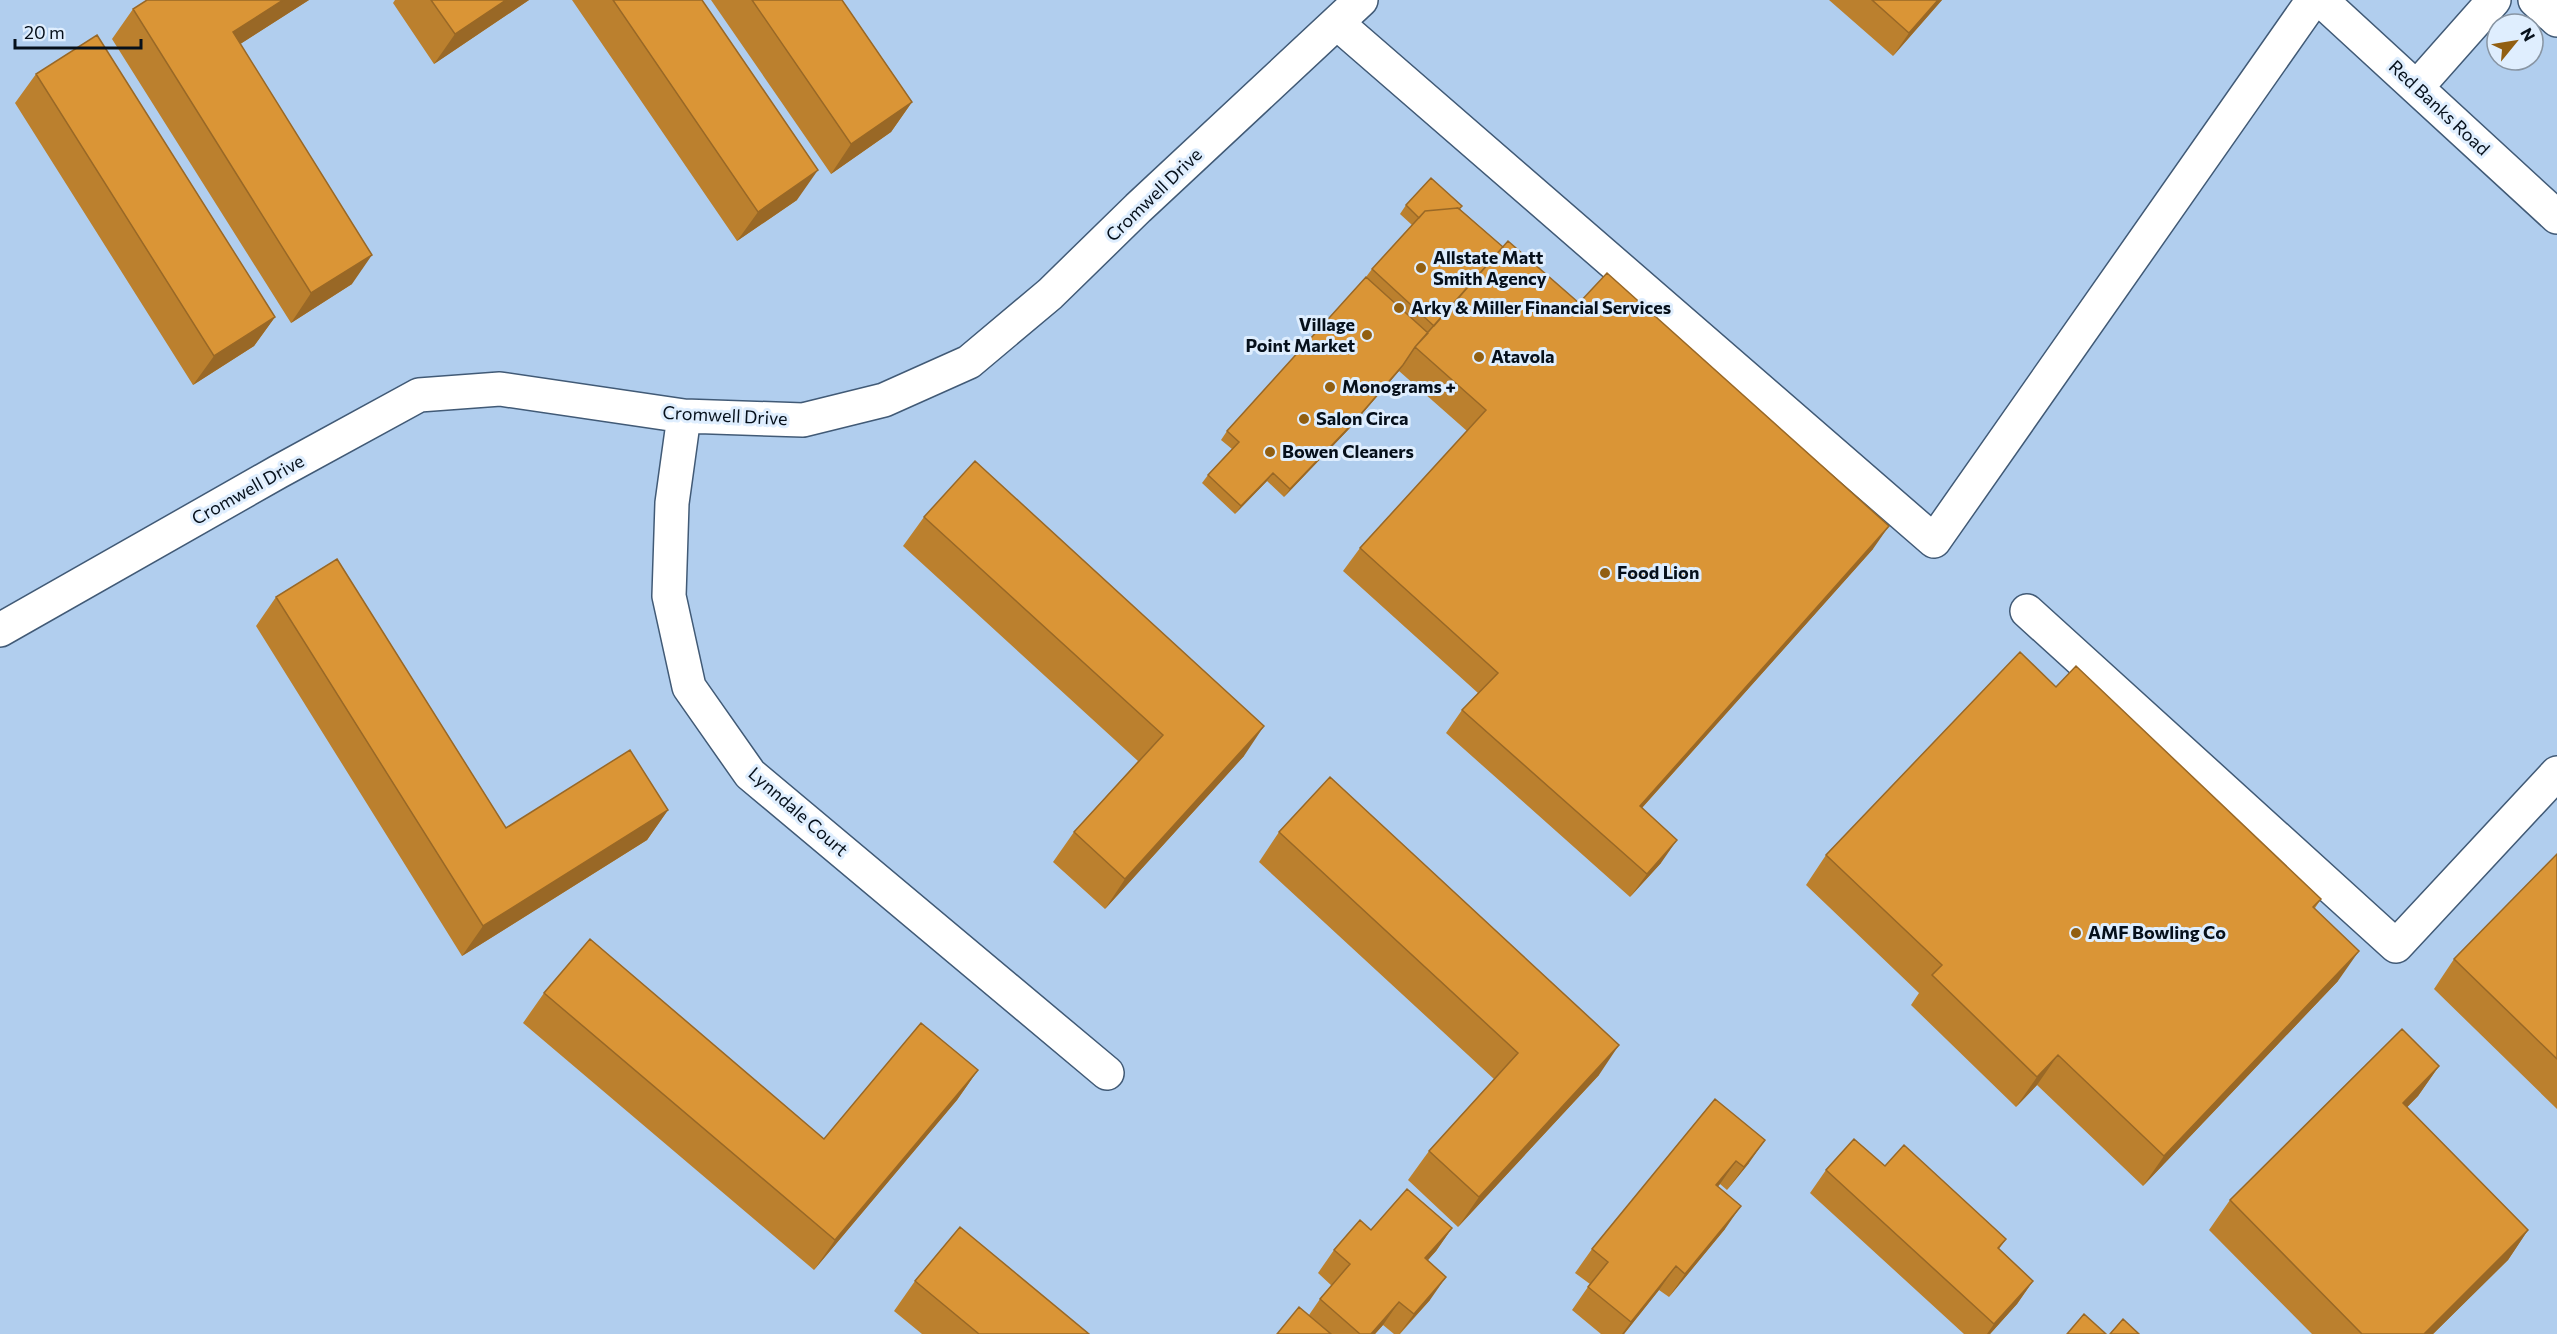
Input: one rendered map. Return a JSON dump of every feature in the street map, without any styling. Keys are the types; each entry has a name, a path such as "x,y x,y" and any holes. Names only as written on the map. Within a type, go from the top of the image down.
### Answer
{"street":[{"name":"Cromwell Drive","path":"0,630 419,395 500,389 684,417 803,420 884,400 969,362 1050,294 1138,208 1361,0"},
{"path":"1336,23 1934,541 2313,0"},
{"name":"Red Banks Road","path":"2321,0 2557,217"},
{"path":"2417,87 2494,0"},
{"path":"2535,0 2557,20"},
{"name":"Lynndale Court","path":"684,417 672,503 669,596 689,687 750,774 1107,1073"},
{"path":"2027,611 2396,946 2557,773"}],"building":[{"path":"147,0 283,0 233,32 372,255 311,293 133,9"},
{"path":"431,0 506,0 455,34"},
{"path":"613,0 702,0 818,170 758,212"},
{"path":"752,0 842,0 912,102 851,144"},
{"path":"1872,0 1938,0 1909,33"},
{"path":"97,35 275,317 214,356 36,74"},
{"path":"1431,178 1462,206 1459,209 1425,211 1419,218 1406,205"},
{"path":"1458,208 1503,247 1434,326 1372,269 1425,211"},
{"path":"1508,241 1579,303 1607,273 1889,526 1640,806 1677,840 1647,874 1462,710 1498,673 1360,548 1486,410 1415,347"},
{"path":"1366,277 1428,333 1354,422 1290,489 1273,473 1241,506 1208,475 1239,442 1227,431"},
{"path":"975,461 1264,726 1125,879 1074,832 1163,735 924,517"},
{"path":"337,559 506,828 630,750 668,810 483,926 276,597"},
{"name":"AMF Bowling Co","path":"2020,652 2056,687 2076,666 2321,899 2313,907 2359,951 2164,1156 2058,1055 2037,1077 1932,975 1942,965 1826,855"},
{"path":"1330,777 1619,1045 1479,1197 1429,1151 1518,1053 1279,832"},
{"path":"2557,854 2557,1059 2454,959"},
{"path":"590,939 824,1139 921,1023 978,1070 835,1240 544,993"},
{"path":"2402,1029 2439,1066 2403,1103 2528,1230 2424,1334 2362,1334 2230,1200"},
{"path":"1715,1099 1765,1140 1744,1167 1736,1161 1716,1185 1741,1206 1685,1274 1676,1266 1631,1322 1588,1287 1608,1262 1592,1249"},
{"path":"1854,1139 1885,1166 1904,1145 2006,1239 1998,1248 2033,1281 1994,1324 1826,1170"},
{"path":"1407,1189 1452,1228 1425,1258 1446,1277 1414,1314 1399,1302 1371,1334 1360,1334 1320,1299 1350,1264 1334,1250 1360,1220 1371,1230"},
{"path":"960,1227 1089,1334 979,1334 915,1281"},
{"path":"1299,1307 1331,1334 1277,1334"},
{"path":"2084,1314 2106,1334 2067,1334"},
{"path":"2123,1319 2139,1334 2110,1334"}],"place":[{"name":"Allstate Matt Smith Agency","path":"1421,268"},
{"name":"Arky & Miller Financial Services","path":"1399,308"},
{"name":"Village Point Market","path":"1367,335"},
{"name":"Atavola","path":"1479,357"},
{"name":"Monograms +","path":"1330,387"},
{"name":"Salon Circa","path":"1304,419"},
{"name":"Bowen Cleaners","path":"1270,452"},
{"name":"Food Lion","path":"1605,573"},
{"name":"AMF Bowling Co","path":"2076,933"}]}
